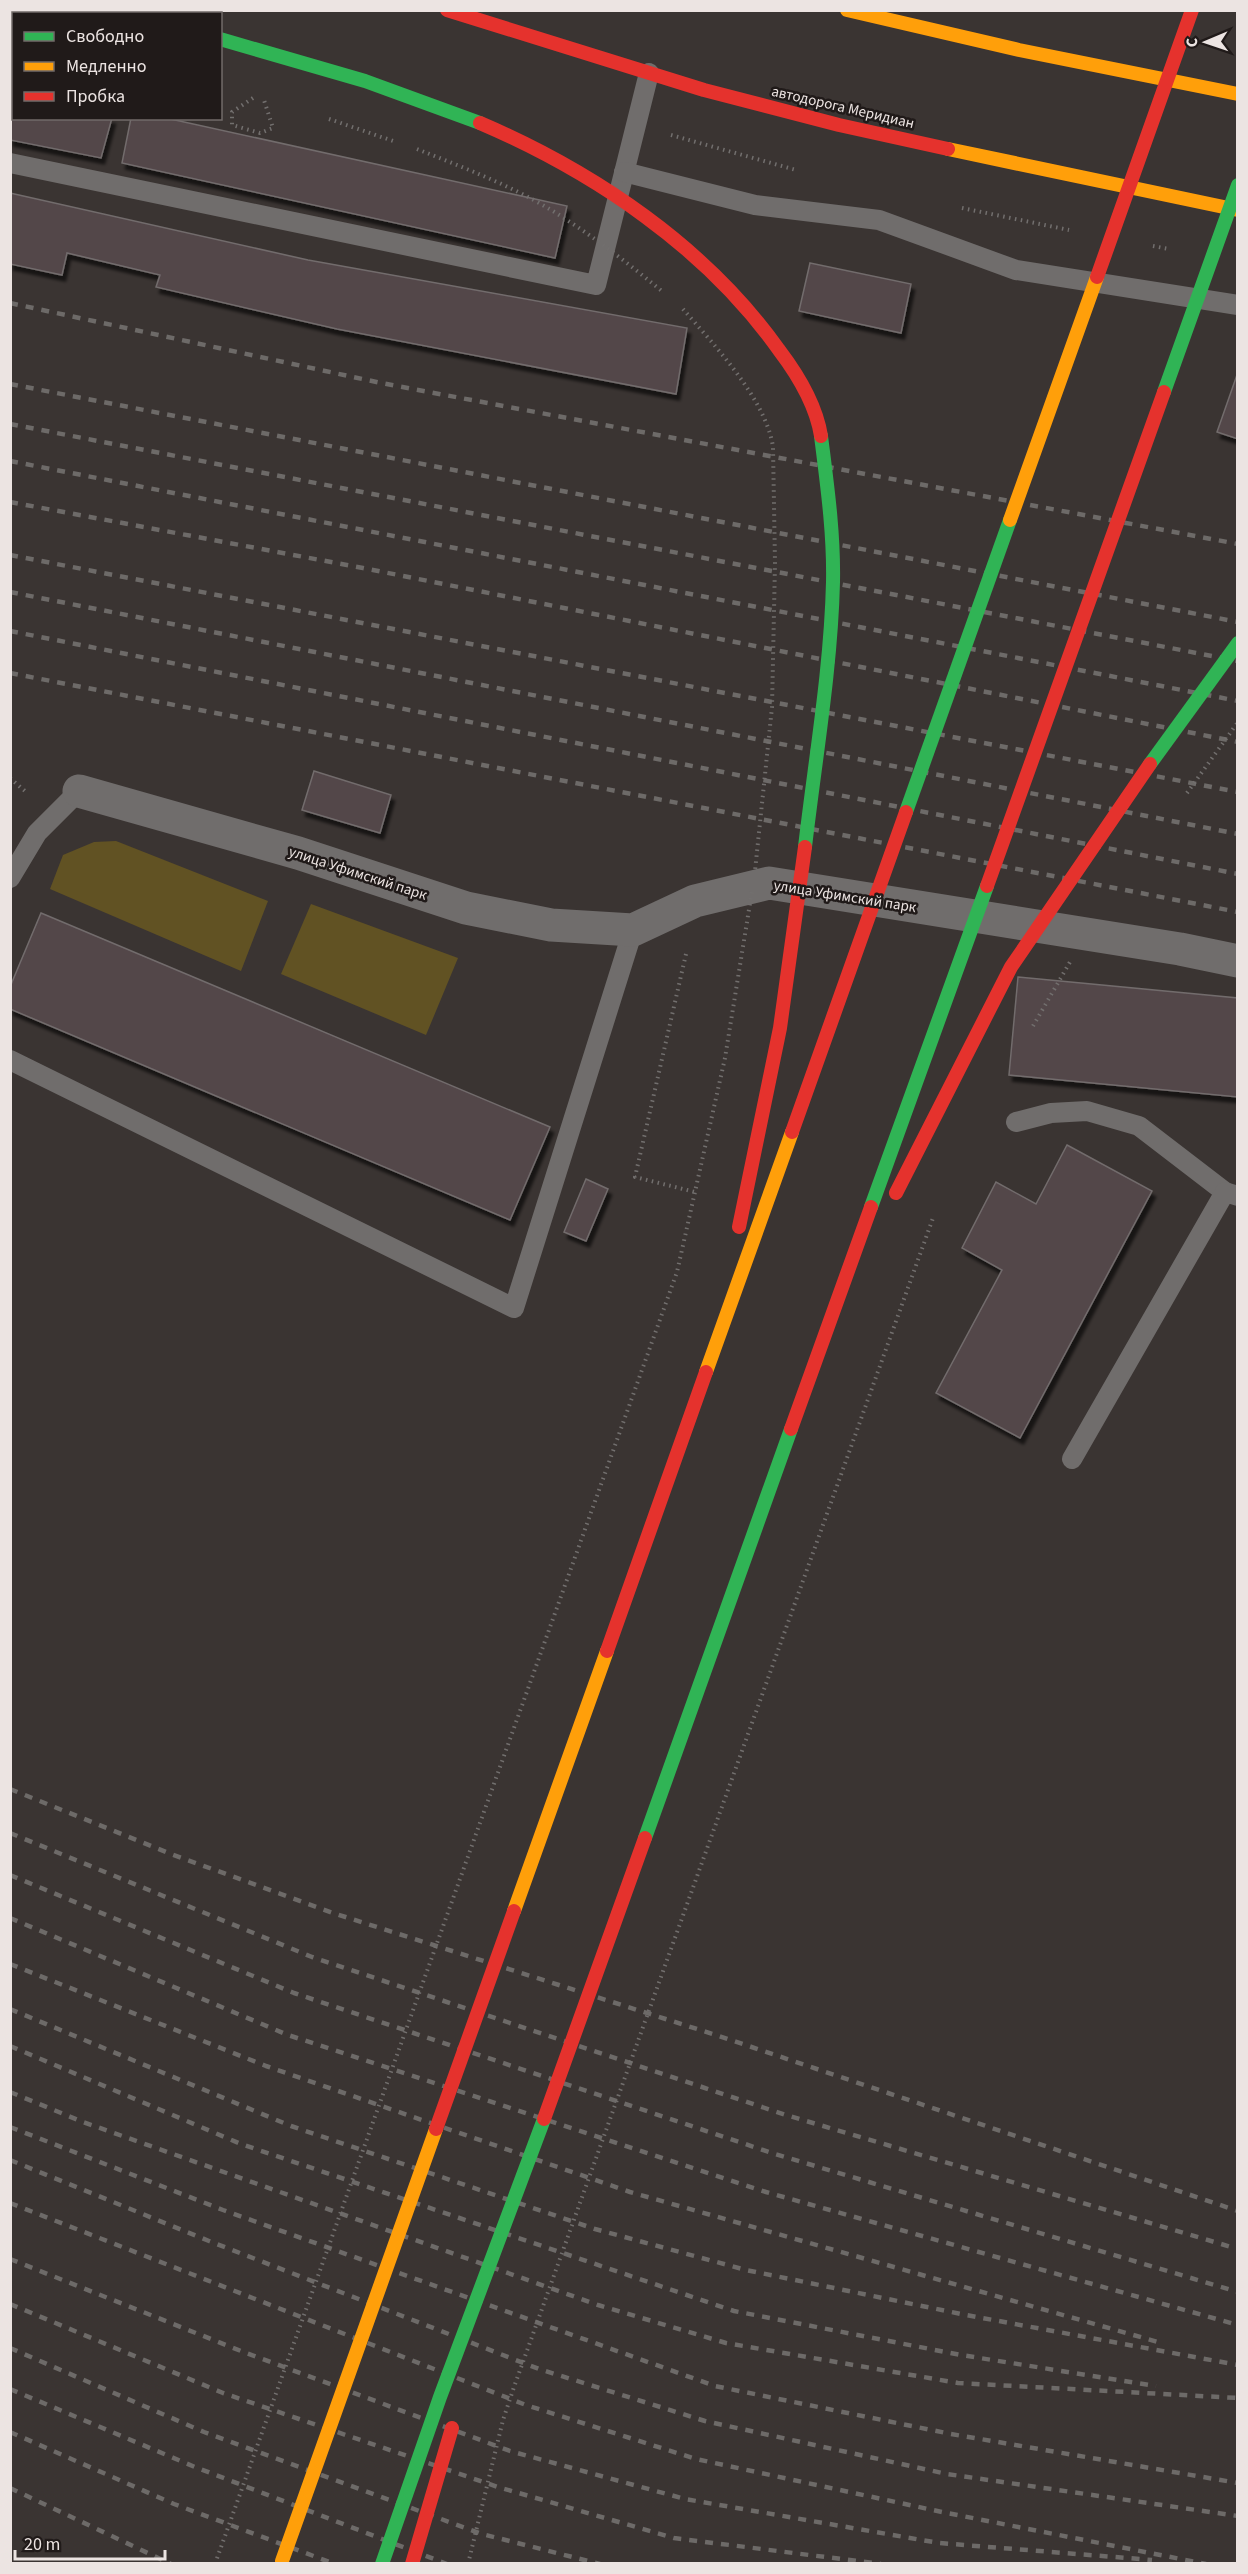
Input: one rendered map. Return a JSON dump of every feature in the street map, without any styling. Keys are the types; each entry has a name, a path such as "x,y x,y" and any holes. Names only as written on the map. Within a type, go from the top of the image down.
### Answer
{"main road":[{"name":"автодорога Меридиан","path":"447,10 704,90 850,127 1115,186 1238,210"},
{"path":"847,10 1018,51 1238,94"},
{"path":"281,2563 1192,10"},
{"path":"956,21 1018,51"},
{"path":"222,40 355,78 473,120 527,143 630,205 678,243 728,288 761,324 793,369 819,424 832,536 831,624 805,848 780,1028 715,1344"},
{"path":"382,2564 444,2386 525,2172 1238,185"},
{"path":"834,1312 1011,967 1174,730 1238,643"},
{"path":"479,2333 525,2172"},
{"path":"412,2564 456,2414"}],"street":[{"name":"улица Уфимский парк","path":"80,791 298,853 466,908 551,924 633,930 695,901 770,883 1238,961"}],"lane":[{"path":"10,163 596,285 649,74"},
{"path":"624,172 755,205 879,220 1016,270 1238,305"},
{"path":"10,878 38,833 80,791"},
{"path":"10,1059 514,1308 633,930"},
{"path":"1016,1122 1051,1113 1087,1111 1139,1126 1231,1194 1072,1459"}],"path":[{"path":"253,98 232,112 232,125 260,133 273,128 263,96 274,100"},
{"path":"327,118 402,144"},
{"path":"413,147 491,180 555,212 623,260 669,297"},
{"path":"678,304 724,357 764,416 770,431 775,563 772,707 754,878"},
{"path":"1181,802 1238,722"},
{"path":"215,2564 677,1272 725,1058 752,889"},
{"path":"1031,1029 1073,958"},
{"path":"683,974 635,1177 695,1192"},
{"path":"468,2564 489,2473 514,2387 935,1213"}],"shaded area":[{"path":"116,841 268,901 241,971 50,889 63,855 94,842"},
{"path":"311,904 458,958 426,1035 281,974"}],"building":[{"path":"10,52 12,52 12,120 111,120 101,158 10,140"},
{"path":"131,120 175,120 567,206 555,258 122,163"},
{"path":"10,193 308,260 687,328 676,394 337,329 156,287 160,275 67,253 62,275 10,264"},
{"path":"810,263 911,284 901,333 799,311"},
{"path":"1238,372 1238,439 1217,432"},
{"path":"314,771 391,795 380,833 302,810"},
{"path":"41,913 550,1127 510,1220 10,1009 10,987"},
{"path":"1018,977 1238,998 1238,1097 1009,1075"},
{"path":"1067,1145 1152,1191 1020,1438 936,1393 1002,1270 962,1248 996,1182 1036,1204"},
{"path":"586,1179 608,1189 586,1241 564,1232"}],"railway":[{"path":"10,303 381,383 1238,544"},
{"path":"10,384 1238,622"},
{"path":"10,424 1238,661"},
{"path":"10,461 1238,701"},
{"path":"10,502 363,568 1238,742"},
{"path":"10,555 1238,792"},
{"path":"10,592 1238,834"},
{"path":"10,631 1238,874"},
{"path":"10,673 1238,912"},
{"path":"10,1789 171,1854 333,1913 719,2036 1238,2211"},
{"path":"10,1833 312,1957 786,2115 1238,2249"},
{"path":"10,1875 294,1993 775,2154 1238,2292"},
{"path":"10,1918 288,2035 766,2192 1238,2325"},
{"path":"10,1964 266,2066 630,2192 1158,2342"},
{"path":"10,2009 291,2126 595,2229 746,2270 966,2315 1238,2365"},
{"path":"10,2046 241,2144 734,2311 961,2355 1156,2386"},
{"path":"10,2092 83,2122 598,2305 726,2343 958,2383 1238,2398"},
{"path":"10,2127 223,2210 715,2386 951,2434 1238,2483"},
{"path":"10,2160 209,2241 539,2369 705,2421 947,2474 1238,2516"},
{"path":"10,2203 526,2405 696,2459 942,2512 1206,2564"},
{"path":"10,2259 241,2351 510,2451 685,2499 939,2543 1152,2560"},
{"path":"10,2304 223,2393 498,2487 674,2538 881,2564"},
{"path":"10,2348 204,2432 482,2534 600,2564"},
{"path":"10,2389 195,2467 447,2564"},
{"path":"10,2432 174,2504 335,2564"},
{"path":"10,2488 171,2564"}],"traffic: slow":[{"path":"847,10 1019,50 1238,94"},
{"path":"948,149 1238,210"},
{"path":"1010,520 1097,277"},
{"path":"706,1372 792,1132"},
{"path":"514,1911 607,1651"},
{"path":"282,2561 436,2129"}],"traffic: jam":[{"path":"120,10 126,12"},
{"path":"447,10 704,90 839,125 948,149"},
{"path":"1097,277 1192,10"},
{"path":"480,123 565,165 605,189 645,216 718,278 750,313 793,369 811,401 821,436"},
{"path":"987,886 1164,392"},
{"path":"896,1193 1011,967 1150,764"},
{"path":"792,1132 906,812"},
{"path":"739,1227 780,1028 805,847"},
{"path":"791,1429 871,1207"},
{"path":"607,1651 706,1372"},
{"path":"544,2119 645,1838"},
{"path":"436,2129 514,1911"},
{"path":"412,2564 452,2428"}],"traffic: fast":[{"path":"222,40 365,81 480,123"},
{"path":"1164,392 1238,185"},
{"path":"805,847 832,615 831,527 821,436"},
{"path":"906,812 1010,520"},
{"path":"1150,764 1238,643"},
{"path":"871,1207 987,886"},
{"path":"645,1838 791,1429"},
{"path":"382,2564 440,2397 544,2119"}]}
